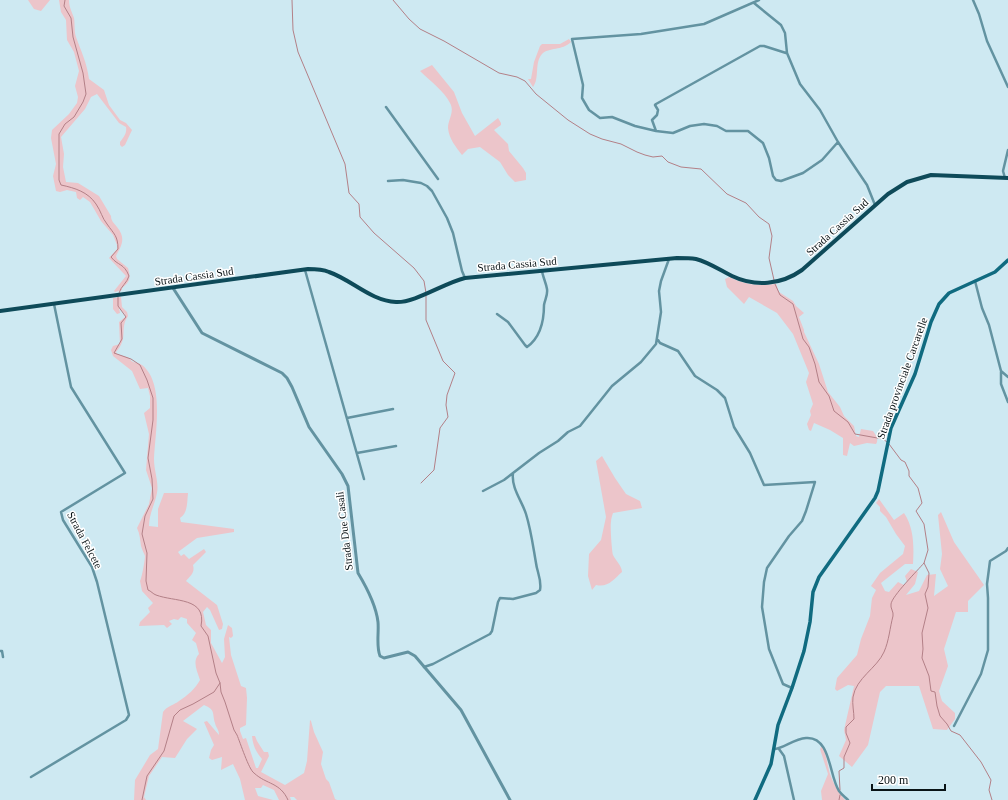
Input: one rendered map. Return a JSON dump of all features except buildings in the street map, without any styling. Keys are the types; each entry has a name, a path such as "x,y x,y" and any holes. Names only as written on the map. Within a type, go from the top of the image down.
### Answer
{"main road":[{"name":"Strada Cassia Sud","path":"0,311 305,269 315,269 329,272 385,300 397,303 409,300 465,278 669,259 690,258 746,281 760,283 775,282 790,278 802,270 901,185 922,177 941,175 1006,178"},
{"name":"Strada provinciale Carcarelle","path":"755,800 769,771 777,749 778,725 804,651 810,622 814,587 819,577 875,498 880,483 891,428 915,374 931,322 940,304 949,293 995,272 1008,260"}],"street":[{"path":"759,0 704,24 641,34 572,39 583,85 582,98 588,110 600,118 612,117 635,126 656,131 673,133 690,126 704,124 717,126 726,132 748,131 763,143 769,158 773,176 776,180 781,181 803,174 822,160 838,142"},
{"path":"973,0 987,41 1008,87"},
{"path":"754,3 781,25 785,33 787,53 800,84 820,110 838,142 868,185 875,206"},
{"path":"656,131 652,120 657,114 658,110 655,105 656,104 760,46 787,53"},
{"path":"386,107 438,179"},
{"path":"1006,178 1003,171 1008,150"},
{"path":"388,181 403,180 421,183 432,191 447,218 453,233 465,278"},
{"path":"483,491 501,482 538,453 558,441 568,432 580,426 612,386 641,362 656,344 658,340 661,312 659,291 669,259"},
{"path":"305,269 364,479"},
{"path":"497,314 508,322 527,347 539,332 544,314 544,303 547,290 542,271"},
{"path":"975,281 1002,372 1001,384 1008,402"},
{"name":"Strada Due Casali","path":"173,288 202,334 282,373 287,378 309,427 342,474 348,486 358,573 365,584 376,613 378,621 378,646 380,656 384,658 408,652 415,656 461,710 510,800"},
{"name":"Strada Felcete","path":"31,777 126,720 129,715 96,578 92,567 64,520 61,512 125,473 71,387 54,304"},
{"path":"658,340 660,343 678,351 696,376 717,390 725,398 734,427 750,453 764,485 815,482 802,521 789,536 767,568 764,582 762,608 769,649 784,684 792,688"},
{"path":"1002,372 1008,377"},
{"path":"347,418 393,409"},
{"path":"357,454 396,446"},
{"path":"424,667 433,664 490,634 500,598 514,599 536,593 540,590 540,576 536,564 532,536 526,514 512,479 513,473"},
{"path":"954,726 981,674 988,650 987,584 990,561 1006,551 1008,548"},
{"path":"0,651 2,652 3,657"},
{"path":"794,800 784,756 777,749 788,743 807,738 820,742 827,753 831,772 839,791 848,800"}],"shaded area":[{"path":"28,0 50,0 41,11 34,9"},
{"path":"59,0 69,0 74,18 75,35 85,62 89,79 104,90 109,105 120,120 126,123 132,130 125,145 122,147 120,142 125,135 126,127 119,123 97,94 91,97 85,109 61,137 64,154 63,167 66,182 78,183 99,196 111,216 112,221 120,231 122,242 116,256 117,259 128,268 130,277 122,290 115,292 114,291 126,276 109,258 117,249 113,235 101,221 90,202 83,197 80,200 77,198 76,192 67,190 60,192 56,191 53,176 56,164 51,138 52,130 69,114 77,103 78,97 75,86 79,71 74,52 67,40 66,20 61,12"},
{"path":"569,39 571,42 564,47 548,50 542,54 538,62 536,79 533,87 528,79 531,79 534,62 540,46 542,44 560,44"},
{"path":"432,65 454,92 462,113 475,136 498,118 501,125 494,130 508,144 509,151 526,173 526,180 515,182 508,175 500,162 480,147 468,149 462,155 453,143 448,128 452,109 450,103 441,90 420,71"},
{"path":"729,277 741,282 752,284 776,284 779,292 793,301 804,313 799,317 804,332 819,364 828,392 840,407 844,416 854,426 856,436 859,437 861,429 873,431 877,439 876,444 867,443 854,446 850,443 847,456 843,455 843,438 814,423 811,431 809,430 807,424 811,415 810,411 813,404 806,382 809,373 793,334 777,313 749,297 744,304 727,287 725,279"},
{"path":"121,297 122,307 127,312 128,316 124,325 122,342 116,352 117,354 129,358 133,362 142,365 149,373 154,384 156,396 157,423 154,459 157,489 149,526 158,527 158,509 164,493 188,493 187,507 183,516 180,518 181,522 234,529 234,532 197,538 178,552 181,556 184,554 189,559 204,549 206,552 193,565 193,572 186,581 217,605 223,624 222,629 219,630 210,610 207,607 203,612 206,625 211,630 211,643 222,663 225,657 224,639 228,625 232,628 233,636 231,638 229,637 231,655 241,686 246,688 247,698 246,725 240,728 243,739 246,738 256,768 258,768 262,759 254,746 252,736 255,736 264,752 268,752 269,756 261,772 285,785 304,773 307,761 310,720 323,752 321,764 326,779 329,782 335,799 337,800 297,800 294,797 290,797 291,800 279,800 274,790 263,785 261,788 255,788 258,796 273,800 245,800 240,779 233,764 221,770 222,757 212,760 209,758 214,745 204,722 207,721 219,735 219,733 215,725 212,710 204,705 183,721 197,729 187,739 175,758 162,757 149,776 144,797 146,800 134,800 135,780 150,755 158,749 163,712 166,708 188,694 200,680 195,663 199,654 196,643 192,640 196,633 187,623 187,619 181,617 178,620 174,619 169,621 172,624 167,628 164,625 139,626 140,622 150,612 148,608 153,603 142,591 140,581 145,556 137,528 149,504 152,488 146,470 149,434 144,413 150,408 150,396 148,388 140,389 132,371 113,356 111,350 113,346 120,344 119,322 125,317 125,314 119,308 120,313 117,314 113,309 113,298"},
{"path":"602,456 626,494 640,501 642,508 613,513 611,519 611,539 613,555 622,572 607,584 600,586 596,585 592,590 588,576 589,554 601,540 606,517 596,461"},
{"path":"879,499 894,520 904,513 912,531 913,544 913,564 905,564 881,583 885,591 889,592 898,582 904,585 907,582 905,576 911,569 918,572 915,584 906,595 919,591 927,575 936,574 934,596 948,586 940,569 942,554 938,515 941,512 954,542 984,585 968,601 968,612 956,612 944,649 948,666 939,691 942,701 955,713 955,719 947,730 933,729 919,686 886,686 880,692 868,745 852,767 839,756 846,740 844,730 854,686 848,685 837,691 835,689 837,678 857,655 861,639 870,616 872,598 876,590 871,586 880,573 903,554 905,546 886,517 880,511 880,507 876,503"},
{"path":"822,746 836,788 845,800 822,800 821,791 828,774 820,749"}],"waterway":[{"path":"65,0 64,6 71,18 73,37 83,73 86,94 74,117 65,124 59,134 59,180 61,185 81,191 89,196 98,207 105,222 115,235 118,249 111,257 125,269 129,276 119,293"},
{"path":"292,0 293,30 298,52 345,164 349,193 359,204 360,217 374,233 414,268 424,281 426,293"},
{"path":"393,0 409,19 420,29 499,73 517,77 525,81 536,94 568,120 590,134 621,144 645,155 653,157 662,156 668,162 681,167 701,169 727,194 746,203 759,217 769,224 772,236 769,258 774,280"},
{"path":"775,284 780,295 793,304 803,339 809,347 815,364 819,382 829,396 834,411 848,422 855,434 883,439 887,442"},
{"path":"118,296 118,306 126,317 121,323 122,339 114,353 131,359 140,365 153,398 153,420 148,458 152,479 153,499 145,516 142,534 147,553 146,581 148,590 156,595 188,602 199,610 202,617 201,626 208,636 221,692 234,730 250,767 259,777 281,790 288,800"},
{"path":"421,483 434,470 440,428 448,417 446,405 447,395 455,373 443,361 426,320 426,296"},
{"path":"889,444 901,460 905,462 909,471 909,476 918,488 922,503 916,511 924,524 928,550 924,563 929,573 928,587 925,594 928,608 922,633 922,658 929,676 931,691 935,692 940,716 951,731 960,735 981,762 991,780 989,790 992,800"},
{"path":"840,790 839,771 844,768 844,757 850,743 846,733 846,727 854,719 853,697 855,690 862,679 881,658 886,648 893,616 891,606 892,600 924,563"},
{"path":"142,800 147,776 164,751 174,716 180,710 214,692 220,683"},
{"path":"839,800 840,795"}]}
